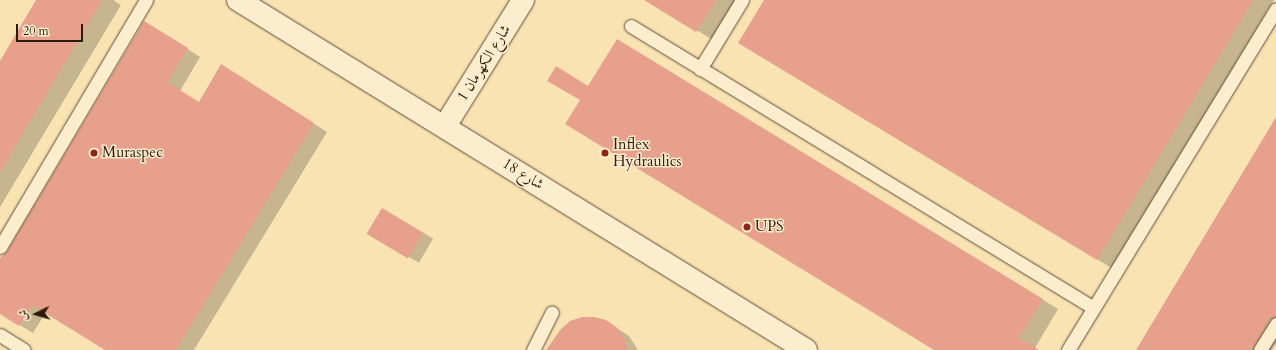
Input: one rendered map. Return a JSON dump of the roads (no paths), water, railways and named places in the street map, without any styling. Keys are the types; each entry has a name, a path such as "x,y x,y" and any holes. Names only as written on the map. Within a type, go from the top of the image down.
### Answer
{"street":[{"name":"شارع 18","path":"238,0 445,126 806,350"},
{"name":"شارع الكهرمان 1","path":"445,126 523,0"}],"lane":[{"path":"0,247 146,0"},
{"path":"700,69 742,0"},
{"path":"1068,350 1092,307 1276,9"},
{"path":"631,26 1092,307"},
{"path":"533,350 552,312"},
{"path":"1260,350 1276,324"},
{"path":"0,335 24,350"}],"place":[{"name":"Muraspec","path":"94,153"},
{"name":"Inflex Hydraulics","path":"605,153"},
{"name":"UPS","path":"747,227"}]}
